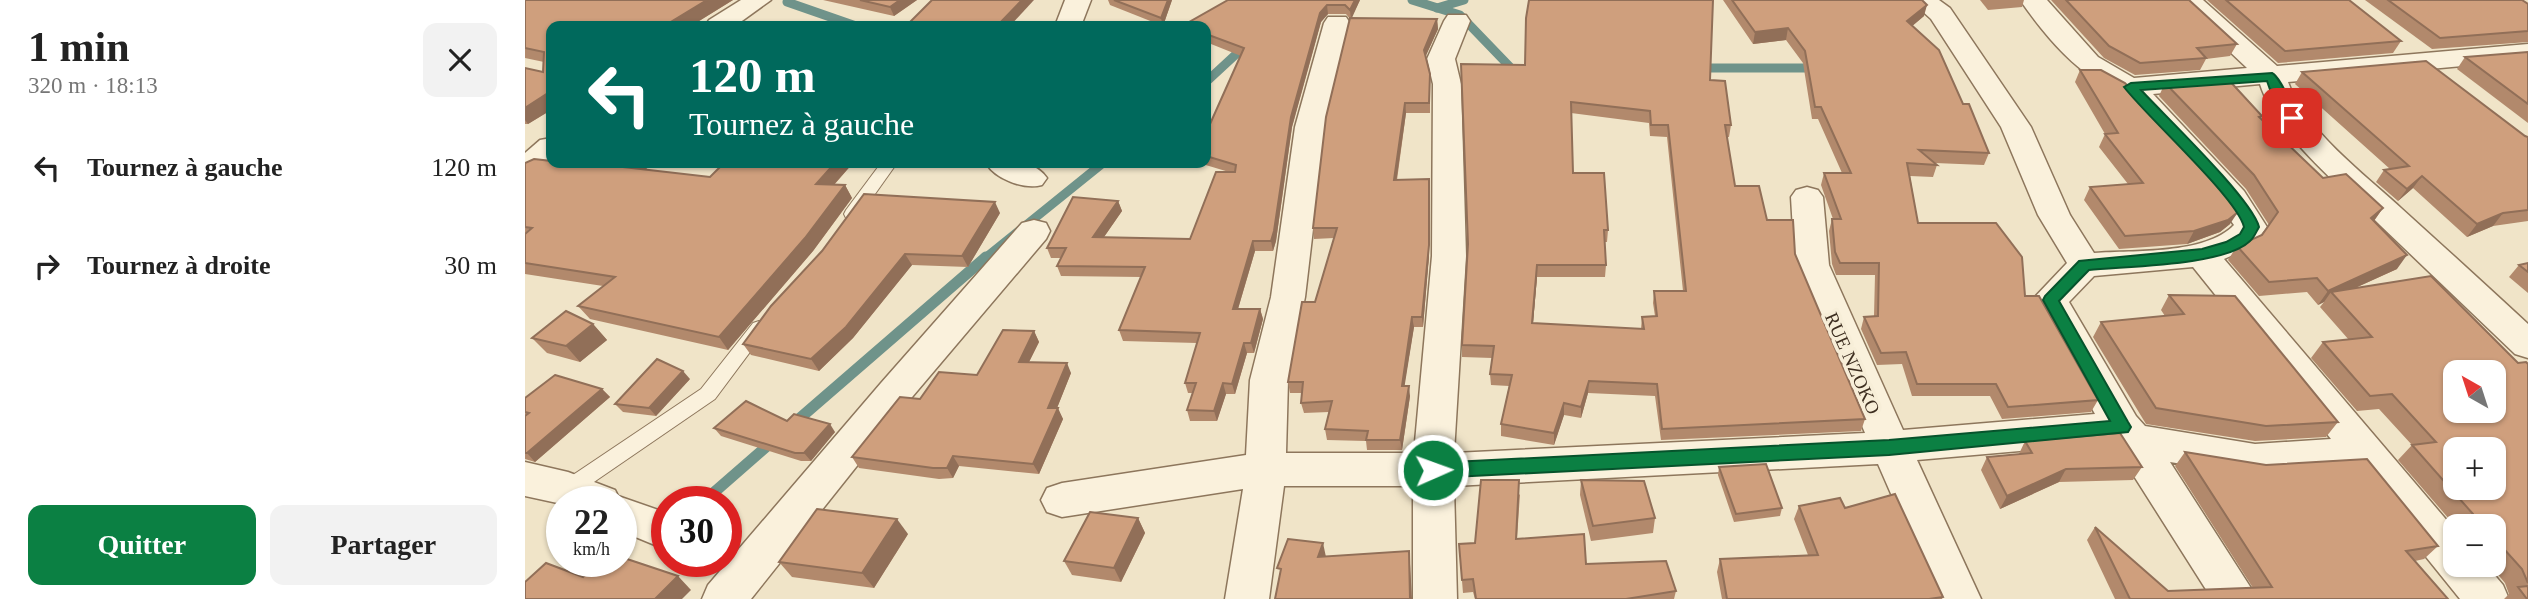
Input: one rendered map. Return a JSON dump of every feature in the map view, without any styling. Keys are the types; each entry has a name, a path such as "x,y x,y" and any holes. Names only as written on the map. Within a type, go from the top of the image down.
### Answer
{"street":[{"path":"726,21 758,0"},
{"path":"1070,21 1078,0"},
{"path":"1923,0 1941,14 2016,127 2053,215 2085,265"},
{"path":"2033,0 2100,73 2113,82 2131,87 2528,52"},
{"path":"2187,0 2272,76 2280,101 2292,118 2349,177 2523,335"},
{"path":"1435,599 1433,470 1449,256 1447,83 1438,68 1457,21"},
{"path":"1247,599 1266,469 1269,380 1289,297 1310,127 1337,23"},
{"path":"2394,37 2455,84"},
{"path":"2131,87 2249,219 2251,227 2245,237 2232,246 2202,255 2085,265 2050,300 2128,434 2236,599"},
{"path":"525,168 546,151"},
{"path":"1011,168 1031,178"},
{"name":"RUE NZOKO","path":"1807,197 1812,264 1889,447 1959,599"},
{"path":"742,566 1034,231"},
{"path":"2202,255 2443,546"},
{"path":"1062,500 1266,469 1433,470 2128,434 2255,460 2364,453"},
{"path":"525,479 551,486"},
{"path":"2469,577 2487,599"}],"lane":[{"path":"843,225 885,168"},
{"path":"595,486 708,394 771,312"}],"building":[{"path":"525,0 707,0 672,21 546,21 546,94 525,108 525,68 543,72 544,52 525,48"},
{"path":"860,0 900,0 890,7"},
{"path":"932,0 1022,0 1002,21 911,21"},
{"path":"1114,0 1168,0 1161,18"},
{"path":"1228,0 1355,0 1350,10 1345,5 1327,5 1320,13 1291,117 1274,231 1271,241 1253,241 1233,309 1260,309 1251,343 1244,343 1232,384 1223,383 1214,411 1187,410 1196,383 1185,383 1200,333 1119,330 1145,267 1057,266 1066,248 1047,248 1073,197 1118,201 1093,237 1190,239 1216,172 1235,172 1236,165 1211,158 1211,122 1244,48 1211,36 1211,21 1191,21"},
{"path":"1529,0 1713,0 1710,80 1725,81 1731,125 1725,125 1735,186 1759,186 1767,220 1793,220 1795,254 1865,419 1662,429 1657,384 1589,381 1581,407 1564,403 1554,433 1501,424 1512,375 1490,374 1494,346 1462,345 1468,244 1461,64 1525,65","holes":["1571,102 1650,111 1651,125 1668,125 1686,291 1654,291 1657,316 1642,317 1644,329 1532,323 1537,265 1606,265 1604,230 1608,230 1604,173 1573,173"]},
{"path":"1732,0 1922,0 1927,5 1907,21 1939,50 1963,104 1969,104 1989,153 1919,150 1937,165 1907,163 1918,223 1996,223 2022,257 2025,296 2039,296 2098,400 2008,407 1996,384 1917,384 1906,352 1881,353 1864,317 1878,316 1879,263 1840,263 1835,252 1832,219 1841,219 1824,173 1851,173 1821,107 1815,107 1805,51 1788,28 1755,32"},
{"path":"2066,0 2189,0 2237,44 2197,48 2206,58 2140,63 2109,46"},
{"path":"2226,0 2349,0 2401,41 2285,51"},
{"path":"2388,0 2522,0 2528,4 2528,31 2440,38"},
{"path":"1350,18 1437,19 1424,50 1430,74 1429,103 1405,103 1394,180 1429,179 1429,245 1422,317 1412,317 1402,386 1409,386 1400,440 1366,440 1368,431 1325,429 1332,401 1301,403 1303,382 1288,382 1302,302 1315,302 1337,228 1313,228 1326,117"},
{"path":"2528,52 2528,104 2465,57"},
{"path":"2426,61 2528,137 2528,210 2503,213 2477,224 2422,176 2407,189 2384,170 2409,166 2302,72"},
{"path":"2080,70 2101,70 2125,83 2210,174 2238,212 2228,220 2194,231 2125,236 2090,187 2143,183 2105,134 2118,133"},
{"path":"2226,77 2262,116 2259,117 2323,178 2346,174 2383,208 2371,218 2407,255 2328,291 2317,278 2269,282 2237,246 2262,235 2278,212 2254,175 2165,83"},
{"path":"534,159 546,160 546,168 632,168 710,177 719,168 830,168 816,184 845,185 805,238 719,337 578,306 615,277 525,263 525,234 532,228 525,227 525,163"},
{"path":"864,194 995,202 962,256 905,254 846,327 811,359 743,344 771,306 822,251"},
{"path":"2528,263 2528,272 2519,265"},
{"path":"2431,276 2518,363 2528,364 2528,583 2522,569 2506,551 2506,514 2473,514 2461,500 2506,500 2506,437 2443,437 2443,480 2412,445 2436,442 2392,394 2370,396 2323,342 2372,337 2331,292"},
{"path":"2169,295 2235,296 2338,422 2266,426 2156,408 2101,322 2184,314"},
{"path":"566,311 593,324 566,346 532,338"},
{"path":"1003,330 1034,331 1019,362 1067,363 1048,408 1058,408 1033,464 953,456 947,468 933,468 852,457 900,397 920,399 939,372 977,375"},
{"path":"657,359 683,371 649,408 615,404"},
{"path":"555,375 602,389 525,453 525,416 529,413 525,412 525,398"},
{"path":"746,401 787,421 794,414 830,424 804,453 795,453 714,428"},
{"path":"2120,433 2142,467 2066,469 2007,496 1987,457 2032,453 2025,441"},
{"path":"2185,452 2266,465 2367,459 2438,546 2406,551 2448,599 2130,599 2095,527 2168,591 2272,587"},
{"path":"1766,464 1782,508 1736,514 1719,467"},
{"path":"1481,480 1519,480 1516,539 1584,534 1586,564 1666,561 1676,591 1626,599 1476,599 1473,579 1462,580 1459,544 1475,543"},
{"path":"1581,480 1644,481 1655,518 1593,526"},
{"path":"1895,494 1943,597 1727,599 1720,559 1818,555 1799,506 1840,498 1845,508"},
{"path":"817,509 897,519 862,573 779,562"},
{"path":"1090,512 1138,518 1114,568 1064,561"},
{"path":"1288,539 1323,543 1318,557 1409,551 1410,599 1275,599 1281,569 1277,568"},
{"path":"637,562 651,567 651,577 677,577 655,599 525,599 525,582 546,563 546,577 637,577"},
{"path":"2528,586 2528,599 2527,599 2518,587"}],"waterway":[{"path":"1412,0 1437,8"},
{"path":"1437,8 1464,0"},
{"path":"787,2 842,21"},
{"path":"1437,8 1460,15 1512,69 1517,69"},
{"path":"1211,77 1246,45"},
{"path":"1697,68 1817,68"},
{"path":"984,259 1097,168"},
{"path":"792,425 986,257"},
{"path":"721,486 774,440"}],"route":[{"path":"1433,470 1660,461 1889,447 2122,427 2050,300 2085,265 2202,255 2232,246 2245,237 2251,227 2249,219 2225,190 2131,87 2272,76 2280,101 2292,118"}]}
